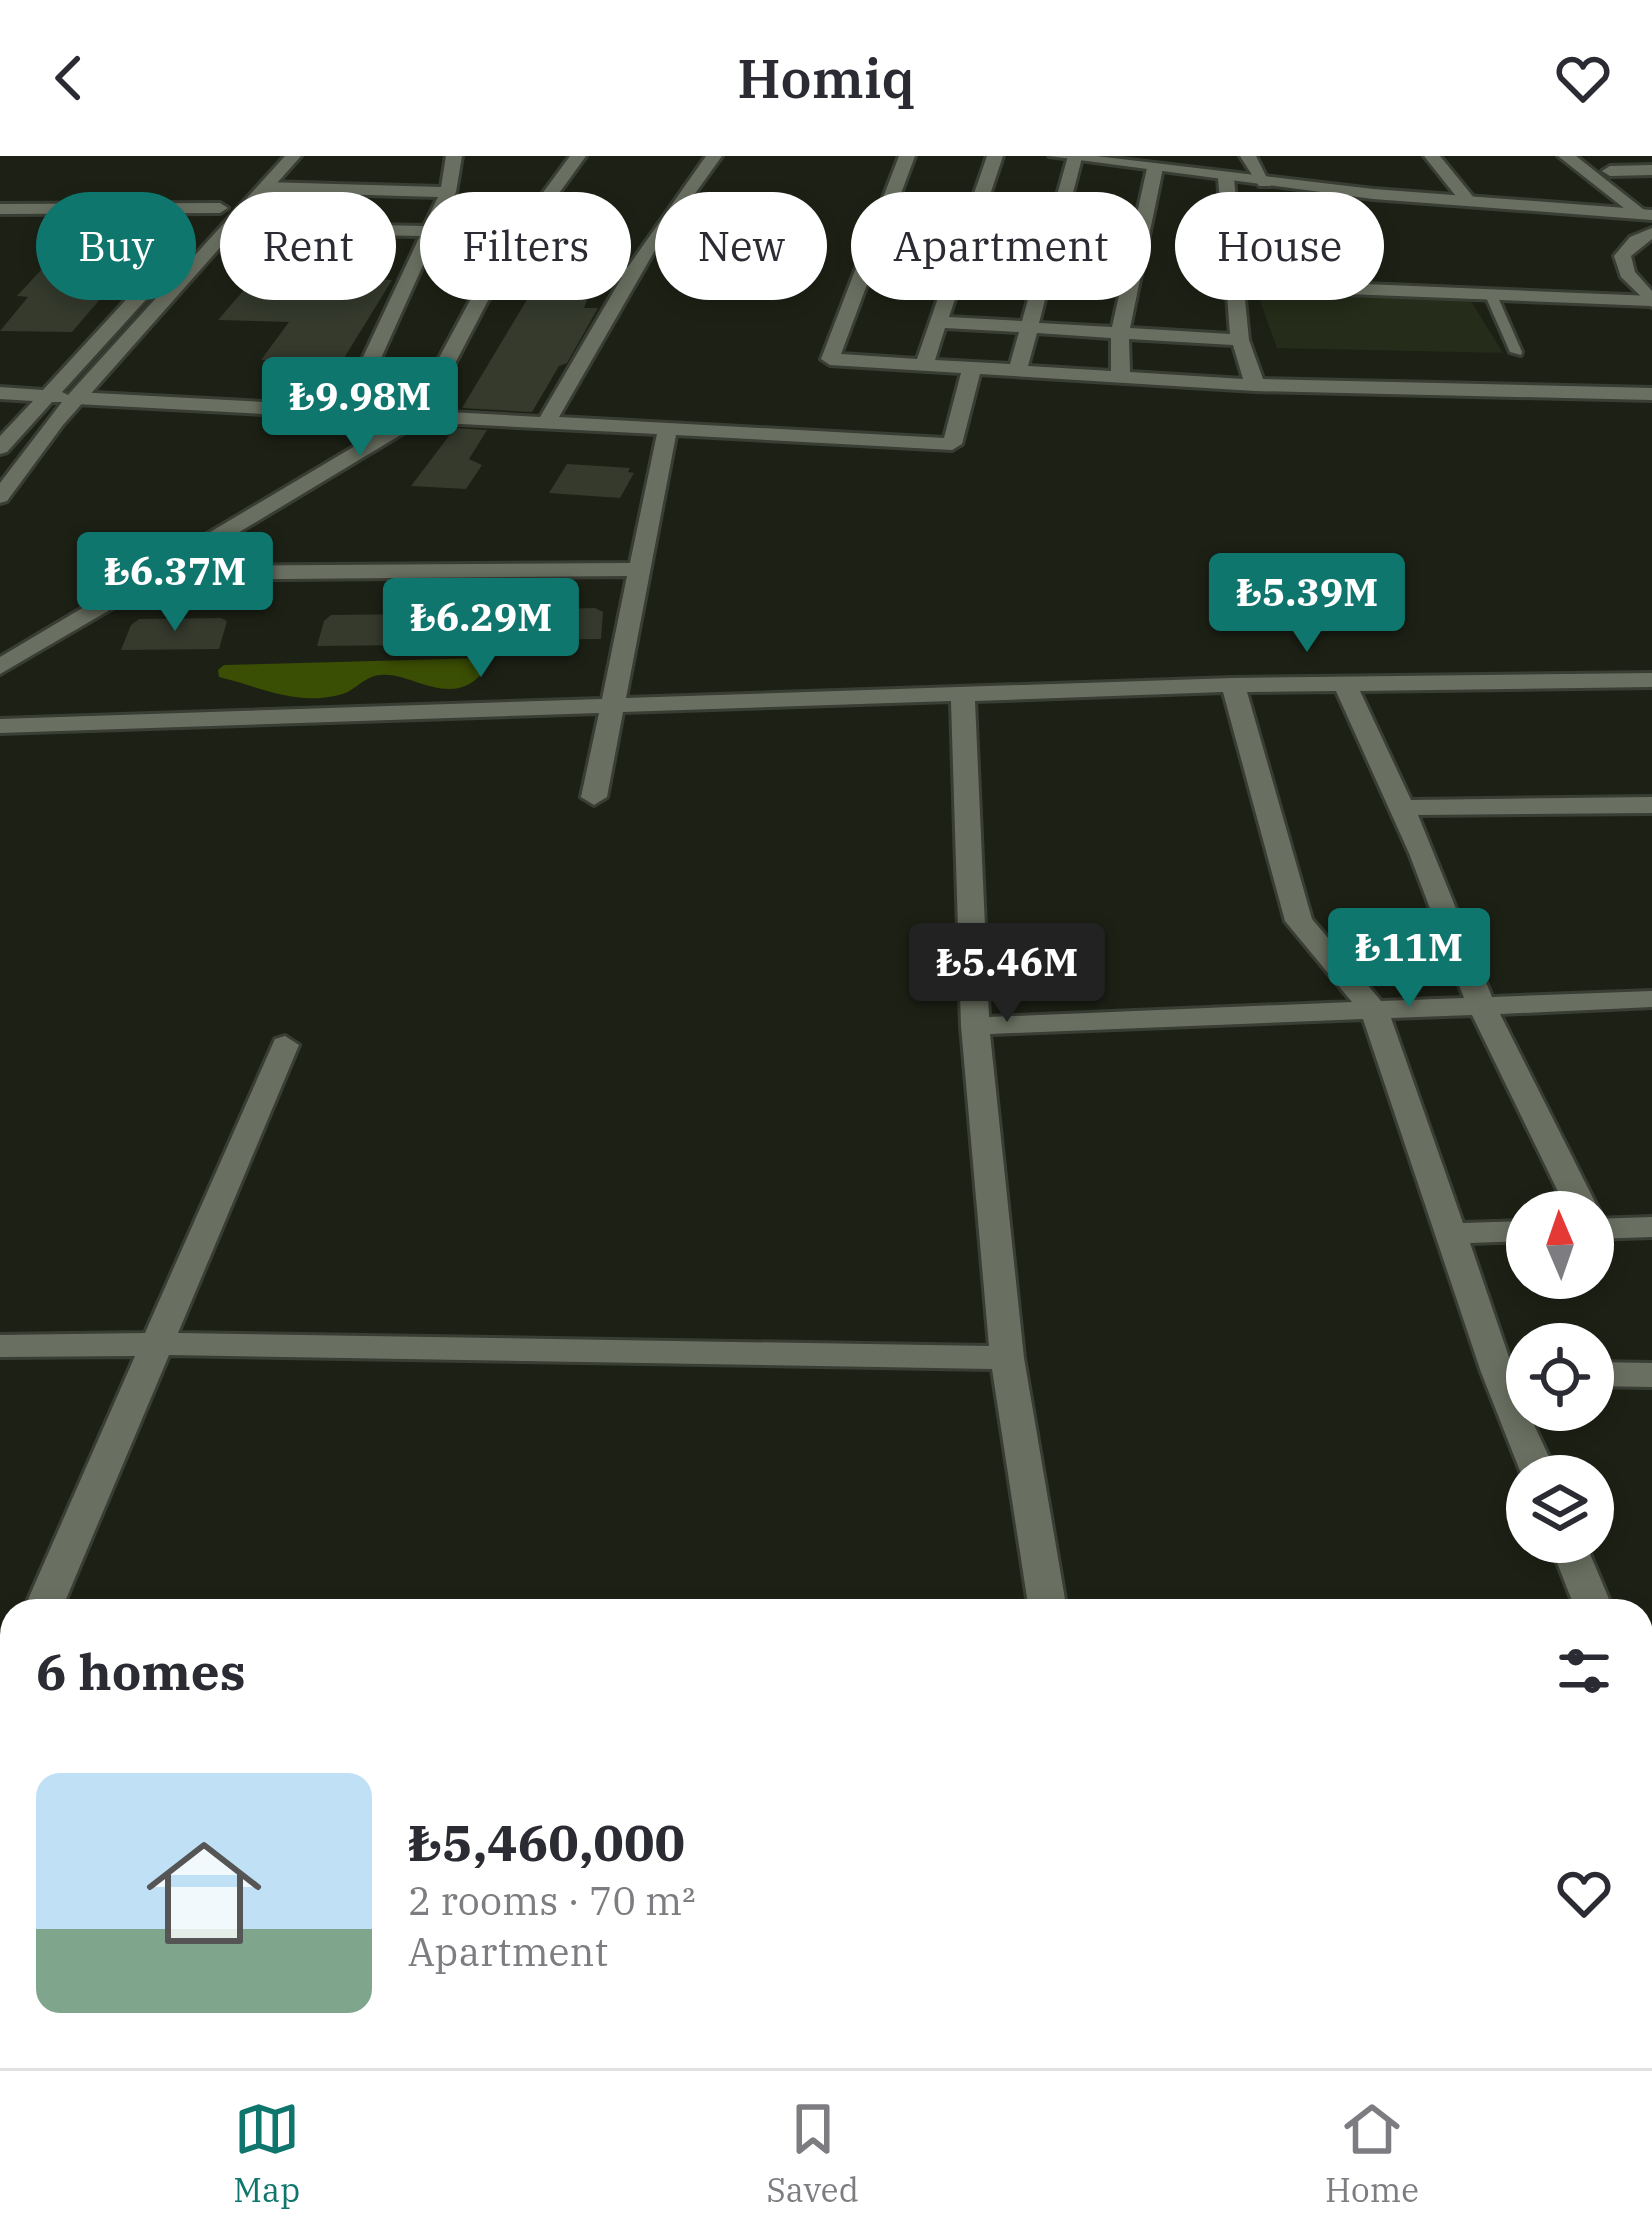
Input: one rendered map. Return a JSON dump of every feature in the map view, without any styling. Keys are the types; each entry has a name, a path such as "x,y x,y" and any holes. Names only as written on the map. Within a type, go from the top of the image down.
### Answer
{"street":[{"path":"235,192 269,156"},
{"path":"260,192 292,156"},
{"path":"265,187 448,192 454,156"},
{"path":"552,192 578,156"},
{"path":"544,426 632,272 714,156"},
{"path":"908,156 830,359 1255,386 1652,394"},
{"path":"923,367 995,156"},
{"path":"1248,156 1265,183"},
{"path":"1432,156 1469,202"},
{"path":"1566,156 1646,214"},
{"path":"1017,373 1066,157 1265,183 1646,214"},
{"path":"1121,380 1120,333 1155,168"},
{"path":"1610,171 1652,170"},
{"path":"1226,178 1227,192"},
{"path":"0,209 220,208"},
{"path":"0,448 220,208"},
{"path":"1652,233 1626,249 1621,260 1622,269 1652,301"},
{"path":"0,497 69,406 220,237"},
{"path":"346,415 420,255"},
{"path":"1384,290 1652,301"},
{"path":"0,667 413,419 479,300"},
{"path":"1236,300 1240,340 1255,386"},
{"path":"940,322 1240,340"},
{"path":"0,393 69,406 389,433 952,444 971,371"},
{"path":"0,405 40,402"},
{"path":"69,406 544,426 665,441"},
{"path":"594,797 665,441"},
{"path":"158,573 638,569"},
{"path":"0,726 1233,685 1652,680"},
{"path":"1345,684 1402,808 1482,1007 1574,1191"},
{"path":"1233,685 1299,921 1375,1012 1452,1234 1506,1356"},
{"path":"963,694 975,1026 1007,1358 1046,1599"},
{"path":"1402,808 1652,805"},
{"path":"975,1026 1652,999"},
{"path":"47,1599 285,1045"},
{"path":"1614,1228 1652,1227"},
{"path":"1452,1234 1506,1232"},
{"path":"0,1346 157,1344 1007,1358"},
{"path":"1614,1374 1652,1375"},
{"path":"1576,1563 1590,1599"}],"lane":[{"path":"1491,295 1516,352"}],"shaded area":[{"path":"1384,294 1469,298 1503,353 1277,348 1260,300 1384,300"},
{"path":"485,658 486,668 461,688 381,675 323,698 278,694 219,677 218,670 224,665"}],"building":[{"path":"36,276 36,300 99,300 72,332 0,331 28,297 17,296"},
{"path":"235,300 380,300 341,363 261,360 289,322 218,320"},
{"path":"527,300 587,300 584,308 598,308 532,412 462,408"},
{"path":"455,428 487,430 469,459 482,465 466,489 411,486"},
{"path":"567,464 630,468 628,472 634,473 620,498 549,493"},
{"path":"595,608 603,612 601,639 510,640 514,610"},
{"path":"331,615 420,617 415,645 317,646 324,621"},
{"path":"139,619 227,621 219,649 121,650 131,625"}]}
